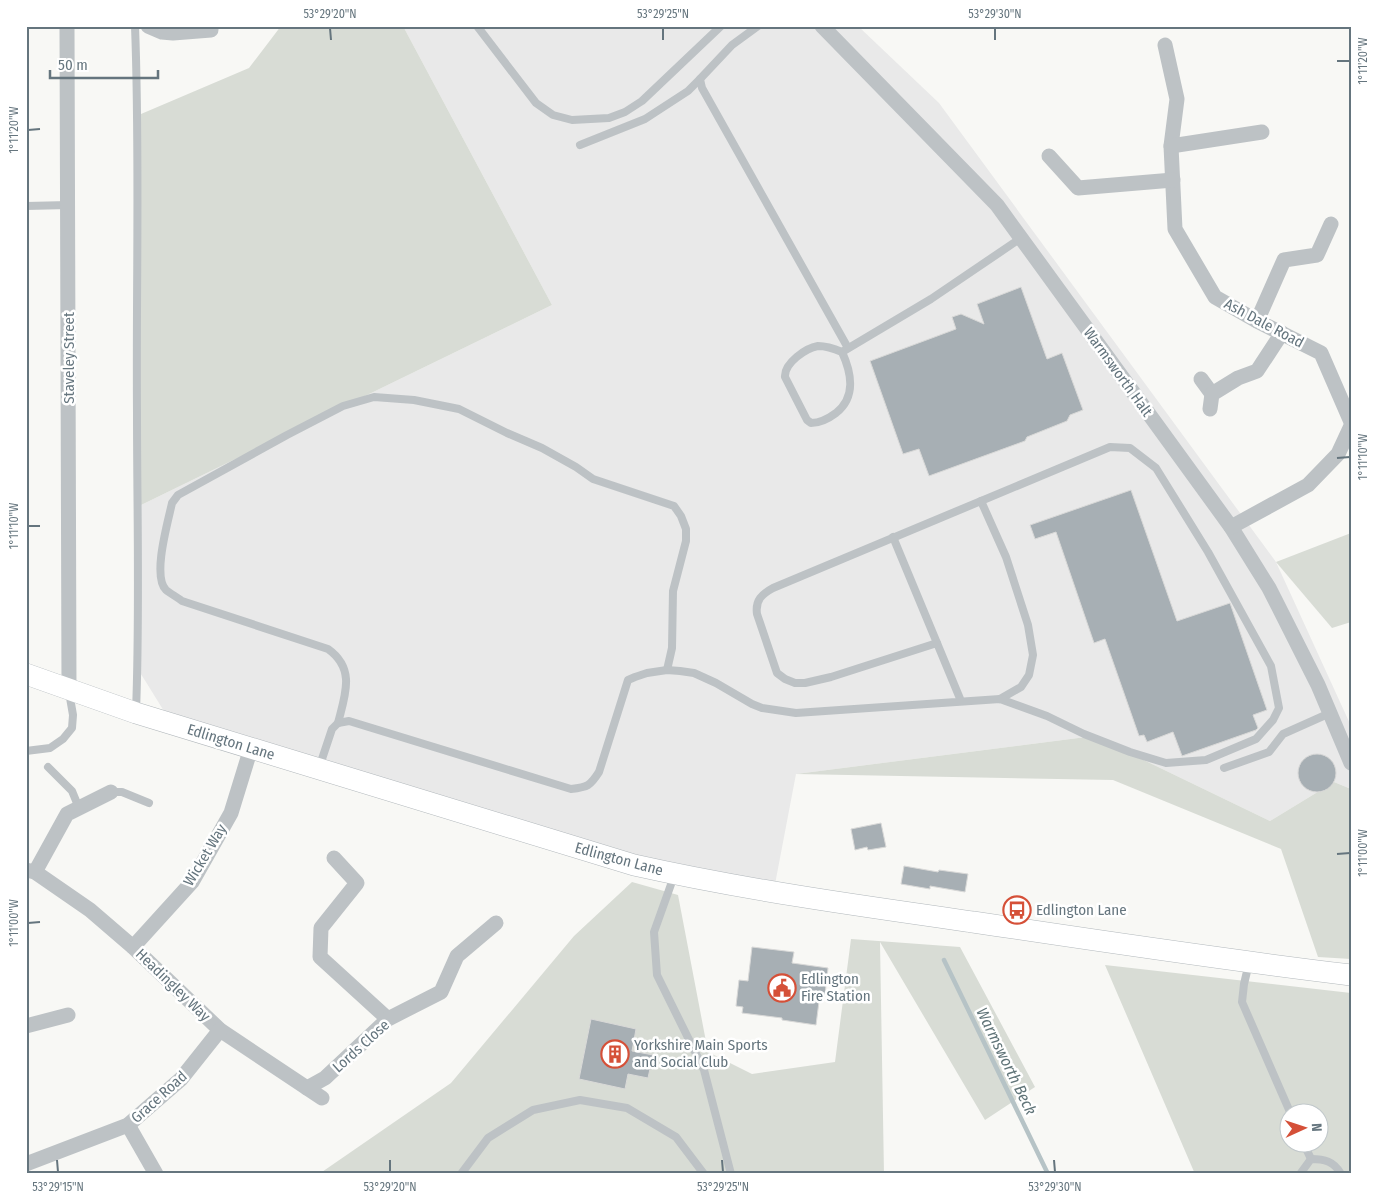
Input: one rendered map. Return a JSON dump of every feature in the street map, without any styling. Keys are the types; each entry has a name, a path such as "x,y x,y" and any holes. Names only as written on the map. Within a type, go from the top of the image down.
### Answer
{"main road":[{"name":"Edlington Lane","path":"26,674 136,713 634,865 776,893 1249,963 1351,975"}],"street":[{"name":"Staveley Street","path":"67,26 69,689"},
{"path":"148,26 162,32 172,33 211,30 211,26"},
{"name":"Warmsworth Halt","path":"822,26 997,205 1231,527 1270,588 1318,685 1351,763"},
{"name":"Ash Dale Road","path":"1166,46 1177,99 1171,146 1175,229 1215,297 1257,321 1321,353 1351,424 1338,454 1308,485 1231,527"},
{"path":"1171,146 1262,132"},
{"path":"1049,156 1078,188 1172,180"},
{"path":"1257,321 1284,260 1317,255 1330,224"},
{"path":"1201,379 1211,401 1238,378 1257,371 1282,333"},
{"name":"Wicket Way","path":"133,947 192,882 231,813 251,748"},
{"path":"30,871 67,814 111,792"},
{"path":"334,858 357,883 321,928 320,957 388,1019"},
{"name":"Headingley Way","path":"30,871 90,910 133,947 220,1030 322,1098"},
{"name":"Lords Close","path":"307,1088 325,1078 388,1019 442,992 457,956 496,923"},
{"path":"26,1026 68,1015"},
{"name":"Grace Road","path":"30,1167 128,1125 181,1079 220,1030"},
{"path":"128,1125 156,1174"}],"lane":[{"path":"135,26 137,88 138,484 136,713"},
{"path":"478,26 536,103 553,115 572,120 609,118 624,112 642,101 721,26"},
{"path":"580,146 645,119 688,91 732,45 758,26"},
{"path":"700,79 702,88 845,350 851,386 848,399 830,417 811,423 807,420 786,382 785,373 790,363 796,357 819,346 845,350 931,299 1021,238"},
{"path":"26,206 69,205"},
{"path":"319,769 332,729 338,723 346,690 346,674 342,662 328,649 182,601 165,589 161,579 160,566 172,503 178,495 343,406 374,397 414,400 459,409 542,448 594,479 674,506 681,516 686,529 686,541 673,591 672,648 667,670"},
{"path":"338,723 349,721 572,789 586,788 593,782 599,772 628,680 647,673 667,670 694,673 762,708 796,713 1000,699 1047,716 1084,734 1130,752 1166,763 1206,760 1256,739 1273,720 1279,708 1272,666 1208,552 1156,468 1130,448 1110,447 893,537 765,592 756,606 756,614 777,673 795,683 805,683 831,677 937,642"},
{"path":"980,501 1006,557 1028,625 1033,655 1029,675 1021,687 1000,699"},
{"path":"893,537 961,701"},
{"path":"26,751 50,748 63,739 72,728 73,715 69,689"},
{"path":"1224,768 1269,752 1283,734 1330,713"},
{"path":"48,768 72,791 79,808"},
{"path":"111,792 122,792 149,803"},
{"path":"675,874 654,932 657,975 704,1070 731,1174"},
{"path":"1249,963 1242,1002 1286,1102"},
{"path":"461,1174 488,1138 533,1110 580,1100 627,1108 636,1113 676,1137 704,1174"},
{"path":"1308,1152 1311,1159"},
{"path":"1300,1174 1311,1159"},
{"path":"1311,1159 1331,1162 1341,1174"}],"shaded area":[{"path":"281,26 403,26 552,305 137,507 141,114 249,68"},
{"path":"403,26 858,26 939,103 1276,562 1351,726 1351,789 1334,782 1270,821 1094,736 796,774 775,893 692,878 172,724 136,666 137,507 552,305"},
{"path":"1351,533 1351,622 1332,628 1276,562"},
{"path":"1094,736 1270,821 1334,782 1351,789 1351,959 1318,957 1281,849 1113,780 796,774"},
{"path":"632,882 678,895 708,1052 752,1074 835,1062 851,939 960,947 1035,1087 985,1120 880,942 884,1174 319,1174 451,1083 574,936"},
{"path":"1105,965 1351,993 1351,1174 1195,1174"}],"building":[{"path":"1021,287 1047,359 1062,353 1083,410 1070,415 1067,421 1027,437 1025,441 929,476 919,449 903,454 870,361 956,329 952,317 961,314 984,324 977,304"},
{"path":"1131,490 1177,621 1230,603 1267,710 1253,715 1258,728 1256,730 1182,756 1173,732 1147,742 1144,735 1139,736 1105,639 1094,643 1056,532 1035,539 1030,525"},
{"path":"1317,754 1330,760 1336,773 1330,786 1317,792 1304,786 1298,773 1304,760"},
{"path":"881,823 886,847 868,850 867,847 855,850 851,829"},
{"path":"904,866 938,872 939,870 968,874 965,892 930,886 930,889 901,884"},
{"name":"Edlington Fire Station","path":"752,947 794,952 792,963 828,968 825,995 820,994 816,1025 742,1013 743,1007 736,1006 739,980 748,981"},
{"name":"Yorkshire Main Sports and Social Club","path":"591,1019 636,1029 632,1051 653,1055 648,1078 628,1074 625,1089 579,1079"}],"waterway":[{"name":"Warmsworth Beck","path":"944,960 1048,1174"}],"place":[{"name":"Edlington Lane","path":"1017,910"},
{"name":"Edlington Fire Station","path":"782,988"},
{"name":"Yorkshire Main Sports and Social Club","path":"615,1054"}]}
